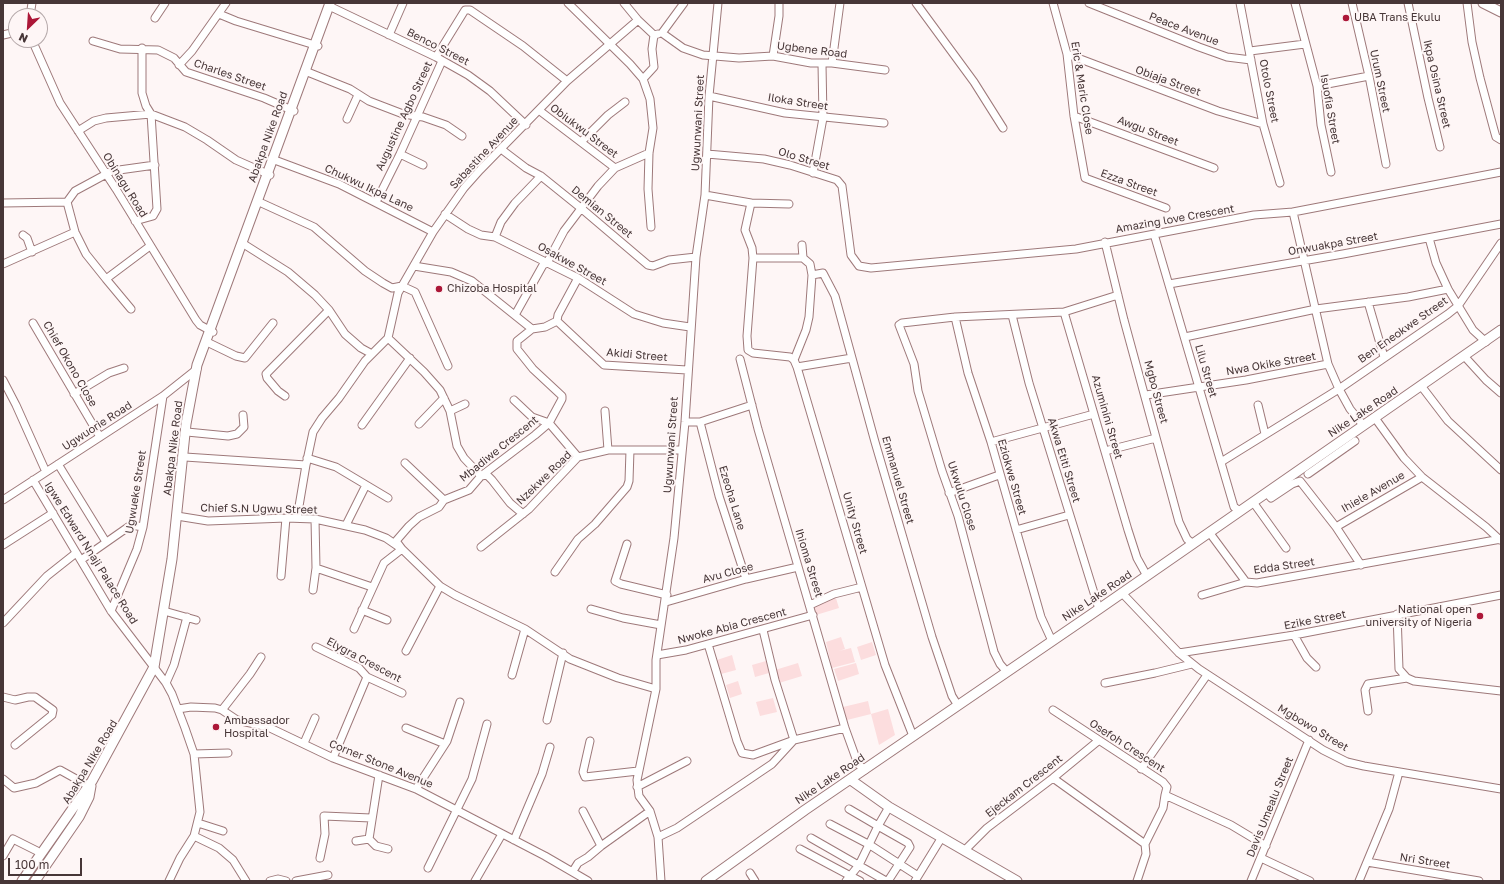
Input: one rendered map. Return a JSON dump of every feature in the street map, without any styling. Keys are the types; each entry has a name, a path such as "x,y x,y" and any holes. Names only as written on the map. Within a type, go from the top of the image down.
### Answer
{"main road":[{"path":"1483,3 1501,12"},
{"name":"Abakpa Nike Road","path":"178,516 186,424 198,368 331,5"},
{"name":"Nike Lake Road","path":"706,881 957,704 1008,672 1253,502 1308,469 1363,426 1422,387 1501,330"},
{"name":"Abakpa Nike Road","path":"28,881 89,785 156,671 178,516 187,432 198,368 209,343 211,331"},
{"path":"851,780 890,807 1017,881"},
{"path":"16,881 66,806 79,790 89,785 89,797 79,816 35,881"},
{"name":"Abakpa Nike Road","path":"22,881 89,785"}],"street":[{"path":"155,18 165,3"},
{"path":"179,65 220,14 226,3"},
{"path":"389,35 403,3"},
{"path":"568,3 610,43 643,79 650,99 653,128 649,153 648,203 651,227"},
{"path":"624,3 638,20 654,35"},
{"path":"654,35 662,34 684,3"},
{"name":"Ugwunwani Street","path":"661,881 658,836 650,811 639,796 637,787 638,771 656,689 657,655 674,538 685,422 687,370 696,257 705,195 709,96 718,3"},
{"path":"773,56 779,16 779,3"},
{"path":"832,63 840,3"},
{"path":"916,3 974,82 1003,128"},
{"name":"Eric & Maric Close","path":"1053,3 1067,54 1074,116 1085,178"},
{"name":"Peace Avenue","path":"1089,3 1227,57 1251,60"},
{"name":"Otolo Street","path":"1240,3 1263,124 1280,183"},
{"name":"Isuofia Street","path":"1295,3 1317,86 1321,125 1331,172"},
{"name":"Urum Street","path":"1352,3 1369,76 1386,164"},
{"name":"Ikpa Osina Street","path":"1408,3 1440,147"},
{"path":"1467,3 1472,42 1480,78 1496,137 1501,140"},
{"name":"Benco Street","path":"331,5 468,75 490,91 526,125"},
{"name":"Augustine Agbo Street","path":"376,202 400,154 439,59 466,10 470,10 523,46 568,81"},
{"path":"220,14 236,21 316,45"},
{"name":"Sabastine Avenue","path":"388,338 398,295 402,286 433,232 464,188 568,81 638,20"},
{"name":"Ugbene Road","path":"662,34 690,52 712,56 739,58 773,56 822,64 832,63 885,70"},
{"path":"643,79 654,67 652,49 654,35"},
{"name":"Charles Street","path":"93,41 120,48 158,50 174,58 186,72 246,92 292,110"},
{"path":"1250,51 1305,44"},
{"name":"Obinagu Road","path":"36,48 60,103 106,174 196,320 200,325 211,331"},
{"path":"135,221 156,213 155,165 151,114 146,106 142,93 142,48"},
{"name":"Obiaja Street","path":"1067,54 1211,108 1263,124"},
{"path":"813,173 823,118 822,64"},
{"path":"307,72 350,89 358,95 403,114 416,116 446,125 462,136"},
{"path":"1317,86 1369,76"},
{"path":"347,119 358,95"},
{"name":"Iloka Street","path":"709,96 785,112 823,118 884,123"},
{"path":"580,142 608,115 626,102"},
{"name":"Obiukwu Street","path":"540,111 615,168"},
{"path":"78,131 94,121 106,118 151,114 185,127 208,140 232,157 268,175"},
{"name":"Awgu Street","path":"1074,116 1214,168"},
{"name":"Demian Street","path":"501,149 526,168 541,176 650,266 669,260 696,257"},
{"path":"515,315 543,265 547,262 564,230 582,209 598,186 615,168 649,153"},
{"path":"400,154 423,165"},
{"name":"Olo Street","path":"707,154 764,159 790,165 840,183 851,255 853,259"},
{"name":"Chukwu Ikpa Lane","path":"274,160 339,184 433,232"},
{"path":"67,202 75,191 112,171 155,165"},
{"name":"Amazing love Crescent","path":"853,259 859,266 880,267 1071,249 1254,215 1293,212 1501,172"},
{"path":"495,237 501,222 515,203 541,176"},
{"name":"Ezza Street","path":"1085,178 1166,208"},
{"path":"705,195 751,203 789,204"},
{"path":"3,203 67,202"},
{"path":"67,202 75,232 86,254 131,309"},
{"path":"258,202 314,227 366,271 388,286 396,288 402,286 415,292 448,366"},
{"path":"751,203 745,230 752,248 753,258 747,329 748,350 753,353 790,357 794,360 806,330 809,317 812,275 810,264 803,258 753,258"},
{"path":"1293,212 1328,364 1338,389 1350,409 1363,426"},
{"name":"Osakwe Street","path":"445,214 481,235 495,237 578,278 642,318 690,327"},
{"name":"Onwuakpa Street","path":"1169,284 1501,224"},
{"path":"3,264 75,232"},
{"name":"Lilu Street","path":"1154,234 1234,507 1240,511"},
{"path":"23,235 27,238 32,252"},
{"path":"1429,238 1436,263 1448,289 1473,330 1486,342"},
{"name":"Mgbo Street","path":"1105,242 1179,522 1187,539 1193,544"},
{"name":"Ben Eneokwe Street","path":"1222,462 1338,389 1458,306 1501,243"},
{"path":"243,244 288,272 315,295 329,310 345,334 361,348 372,354"},
{"path":"802,245 803,258"},
{"path":"106,279 150,246"},
{"path":"414,266 451,272 472,281 532,329 545,327 557,321 558,315 578,278"},
{"name":"Emmanuel Street","path":"812,275 824,273 835,296 932,637 952,696 957,704"},
{"path":"1185,337 1316,309 1408,298 1448,289"},
{"path":"955,317 1064,312 1118,295"},
{"path":"1368,302 1384,357"},
{"path":"285,396 278,391 266,374 329,310"},
{"name":"Azuminini Street","path":"1064,312 1128,530 1137,558 1147,576"},
{"name":"Akwa Etiti Street","path":"1012,314 1029,383 1099,609"},
{"name":"Ukwulu Close","path":"955,317 902,323 899,325 914,364 918,391 949,493 958,516 994,652 1000,664 1008,672"},
{"name":"Eziokwe Street","path":"955,317 968,373 991,442 999,475 1041,617 1052,641"},
{"name":"Akidi Street","path":"557,321 604,364 687,370"},
{"name":"Chief Okono Close","path":"33,323 100,437"},
{"path":"209,343 236,356 245,358 273,323"},
{"name":"Mbadiwe Crescent","path":"402,549 396,541 419,517 439,507 444,500 469,490 481,476 549,423 559,405 562,396 533,369 517,349 517,340 532,329"},
{"path":"297,518 306,461 313,432 365,361 388,338 434,382 450,411 457,446 464,458 481,476 487,475 522,514"},
{"path":"1464,357 1501,393"},
{"path":"362,425 410,358"},
{"name":"Ihioma Street","path":"740,358 752,405 845,728 858,764 865,770"},
{"path":"797,368 852,358"},
{"name":"Unity Street","path":"794,360 885,665 913,736"},
{"name":"Nwa Okike Street","path":"1146,395 1328,364"},
{"path":"74,394 109,373 124,368"},
{"name":"Ugwuorie Road","path":"3,500 162,396 198,368"},
{"path":"3,380 46,472"},
{"path":"1422,387 1448,421 1501,470"},
{"name":"Ugwueke Street","path":"111,611 137,549 143,527 162,396"},
{"path":"419,424 444,398"},
{"path":"514,400 532,417 549,423 578,457"},
{"path":"450,411 466,404"},
{"path":"685,422 700,422 752,405"},
{"path":"1258,405 1265,434"},
{"path":"605,411 608,450"},
{"path":"187,432 228,436 237,434 244,427 243,414"},
{"path":"991,442 1094,414"},
{"path":"1375,418 1404,458 1422,477 1486,526 1500,540"},
{"name":"Ezeoha Lane","path":"700,422 719,496 746,579"},
{"path":"1105,451 1156,438"},
{"path":"1267,493 1271,498 1292,484 1300,481 1308,469 1356,441"},
{"name":"Nzekwe Road","path":"481,547 544,494 578,457 608,450 682,450"},
{"path":"556,572 578,538 595,524 626,487 629,481 630,450"},
{"path":"185,457 306,461 336,467 388,498"},
{"path":"405,463 444,500"},
{"path":"58,464 106,542"},
{"path":"949,493 999,475"},
{"name":"Ihiele Avenue","path":"1336,527 1422,477"},
{"name":"Igwe Edward Nnaji Palace Road","path":"33,480 111,611 166,683 178,709 194,754 199,795 198,823 194,836 180,858 169,881"},
{"path":"1300,481 1336,527 1362,565"},
{"path":"346,525 366,486"},
{"path":"1253,502 1286,548"},
{"path":"3,545 53,513"},
{"path":"1016,530 1069,515"},
{"name":"Chief S.N Ugwu Street","path":"178,516 208,521 286,518 314,519 346,525 386,538 402,549 440,586 455,595 525,630 578,663 618,678 656,689"},
{"path":"281,576 286,518"},
{"path":"313,590 316,568 314,519"},
{"path":"81,560 131,526 143,527"},
{"name":"Edda Street","path":"1209,532 1246,582 1257,583 1500,540"},
{"path":"627,544 615,581 666,598"},
{"path":"354,629 384,563 402,549"},
{"path":"3,623 47,576 76,553"},
{"name":"Avu Close","path":"666,598 798,567"},
{"path":"316,568 372,587"},
{"path":"1202,595 1246,582"},
{"path":"406,652 440,586"},
{"path":"810,605 834,594 862,587"},
{"name":"Mgbowo Street","path":"1122,593 1179,653 1192,664 1323,750 1347,762 1501,789"},
{"name":"Ezike Street","path":"1179,653 1294,636 1397,614 1501,595"},
{"path":"591,609 623,618 661,625"},
{"path":"362,610 387,620"},
{"path":"165,611 196,620"},
{"path":"1397,614 1399,669 1407,678 1414,681 1501,692"},
{"name":"Nwoke Abia Crescent","path":"657,655 686,650 813,615"},
{"path":"166,683 174,665 187,617"},
{"path":"512,675 525,630"},
{"path":"763,630 774,680 794,740"},
{"path":"1294,636 1307,658 1316,667"},
{"path":"708,644 742,753 753,755 794,740 845,728"},
{"name":"Elygra Crescent","path":"316,648 359,668 367,677 402,693"},
{"path":"547,720 563,653"},
{"path":"222,710 250,674 261,657"},
{"path":"1105,683 1192,664"},
{"path":"1141,769 1207,675"},
{"path":"333,758 367,677"},
{"path":"1368,710 1365,690 1368,684 1407,678"},
{"path":"3,697 15,700 35,697 53,710 52,715 15,745"},
{"path":"416,789 445,744 453,726 460,702"},
{"name":"Corner Stone Avenue","path":"178,709 191,707 215,708 222,710 237,720 268,727 333,758 416,789 573,871 588,881"},
{"name":"Osefoh Crescent","path":"1053,710 1162,782 1167,787 1165,795"},
{"path":"304,743 315,718"},
{"path":"428,868 472,779 487,724"},
{"path":"406,728 445,744"},
{"path":"658,836 677,828 719,798 772,764 794,740"},
{"name":"Davis Umealu Street","path":"1251,881 1309,740"},
{"name":"Ejeckam Crescent","path":"965,850 987,828 1053,778 1098,741"},
{"path":"590,742 583,772 585,777 633,770 638,771"},
{"path":"514,840 542,774 550,747"},
{"path":"194,754 228,753"},
{"path":"637,787 687,761"},
{"path":"3,779 14,788 36,783 60,770 89,785"},
{"path":"1358,881 1389,810 1399,772"},
{"path":"369,839 371,818 379,775"},
{"path":"1053,778 1146,844"},
{"path":"1137,881 1146,854 1146,844 1163,808 1165,795 1231,825 1266,846"},
{"path":"848,878 859,865 878,826 890,807"},
{"path":"811,838 887,881 910,847 908,843 849,809"},
{"path":"583,811 601,846"},
{"path":"573,871 578,863 588,858 601,846 650,811"},
{"path":"320,858 325,834 324,816 371,818"},
{"path":"198,823 223,831"},
{"path":"830,824 870,845 899,864 916,878 942,837"},
{"path":"475,881 502,834"},
{"path":"194,836 219,848 233,860 246,881"},
{"path":"356,841 369,839"},
{"path":"369,839 376,846 388,849"},
{"path":"3,856 12,840 16,840 37,851"},
{"path":"800,849 848,878 860,881"},
{"path":"1261,858 1310,881"},
{"name":"Nri Street","path":"1367,862 1479,881"},
{"path":"750,873 755,881"},
{"path":"296,881 328,875"},
{"path":"270,881 278,879 286,881"}],"shaded area":[{"path":"835,595 839,608 816,615 812,602"},
{"path":"841,637 845,649 839,651 851,648 855,662 832,668 826,642"},
{"path":"872,642 876,655 861,660 857,647"},
{"path":"732,655 736,670 721,674 717,660"},
{"path":"766,661 769,673 755,677 752,665"},
{"path":"798,663 802,676 779,683 775,670"},
{"path":"856,663 859,674 838,681 834,669"},
{"path":"738,681 742,694 730,698 726,685"},
{"path":"773,698 777,712 760,716 756,702"},
{"path":"868,701 871,714 847,720 843,707"},
{"path":"888,709 895,735 879,745 871,714"}],"place":[{"name":"UBA Trans Ekulu","path":"1346,18"},
{"name":"Chizoba Hospital","path":"439,289"},
{"name":"National open university of Nigeria","path":"1480,616"},
{"name":"Ambassador Hospital","path":"216,727"}]}
